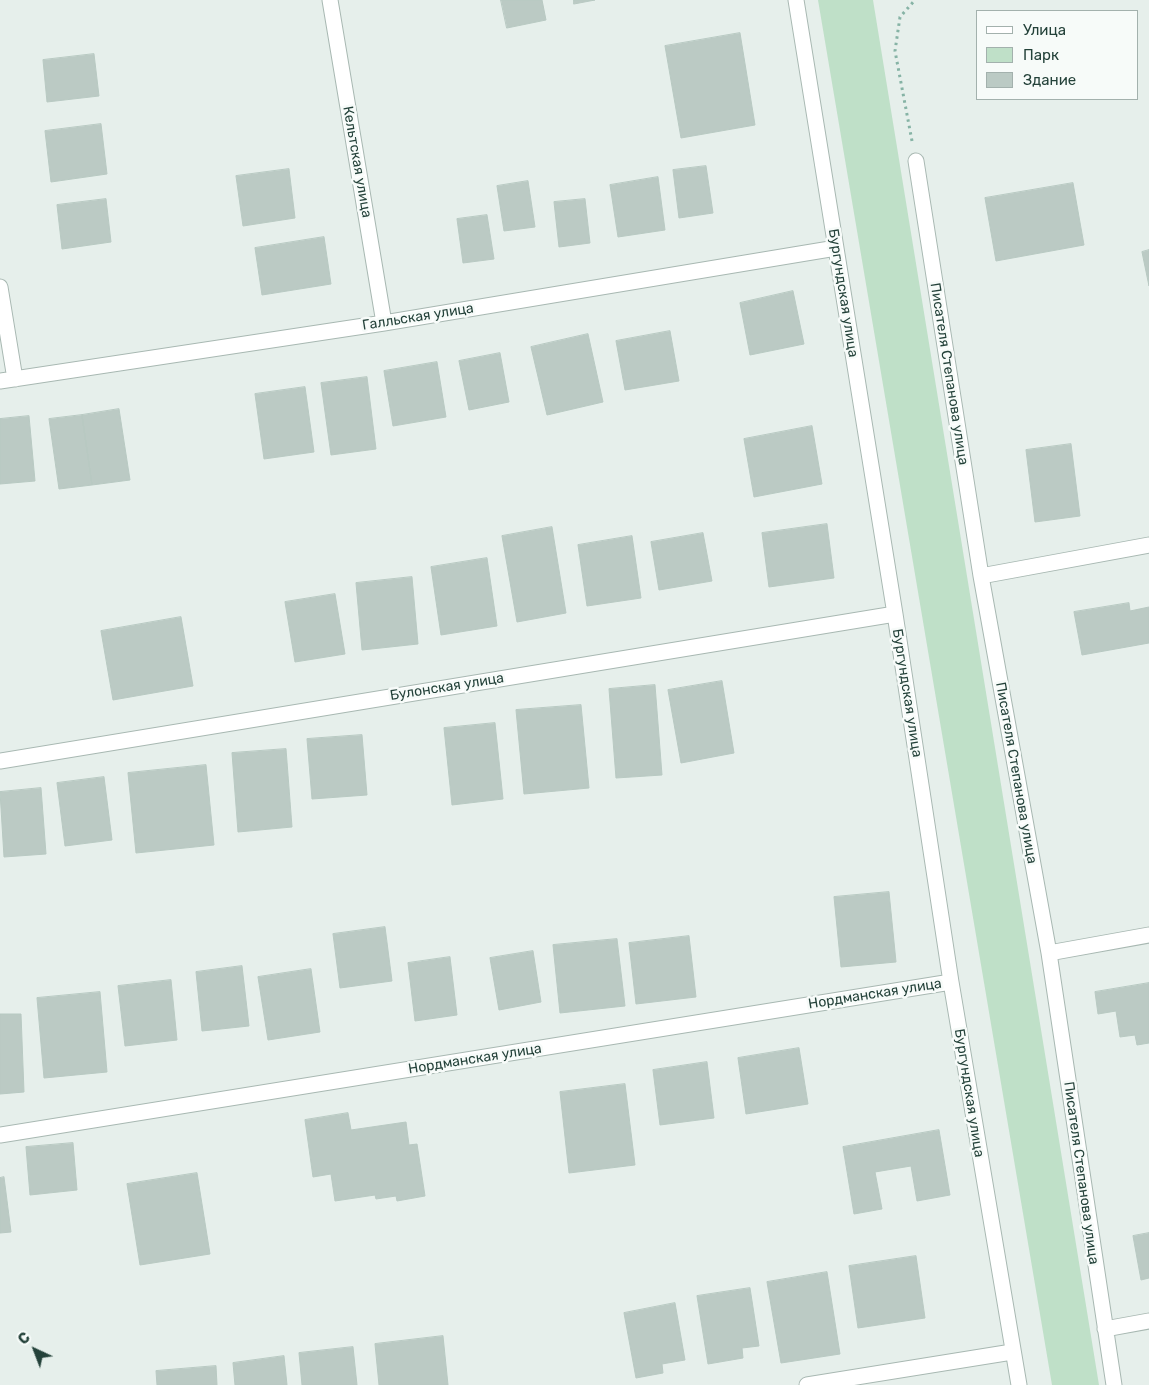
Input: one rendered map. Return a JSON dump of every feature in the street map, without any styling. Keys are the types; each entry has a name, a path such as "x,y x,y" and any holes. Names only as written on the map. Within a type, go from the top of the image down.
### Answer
{"street":[{"name":"Кельтская улица","path":"330,0 384,323"},
{"name":"Бургундская улица","path":"796,0 895,614 951,982 1019,1385"},
{"name":"Писателя Степанова улица","path":"916,161 981,576 1049,953 1104,1329 1114,1385"},
{"name":"Галльская улица","path":"7,380 384,323 836,248"},
{"path":"0,287 7,380"},
{"path":"981,576 1149,545"},
{"name":"Булонская улица","path":"0,761 895,614"},
{"path":"1049,953 1149,934"},
{"name":"Нордманская улица","path":"0,1135 951,982"},
{"path":"1104,1329 1149,1321"},
{"path":"807,1385 1012,1352"}],"path":[{"path":"915,0 900,18 895,51 916,161"}],"green space":[{"path":"818,0 873,0 1099,1385 1052,1385"}],"building":[{"path":"501,0 542,0 546,20 507,28"},
{"path":"574,0 595,0 574,4"},
{"path":"740,33 755,125 681,138 665,46"},
{"path":"94,54 99,96 47,102 43,60"},
{"path":"101,124 107,174 51,182 45,131"},
{"path":"706,166 713,213 679,218 673,170"},
{"path":"289,169 295,218 243,226 236,176"},
{"path":"658,177 665,230 618,237 610,185"},
{"path":"528,181 535,227 504,231 497,186"},
{"path":"1073,183 1084,245 996,261 985,198"},
{"path":"106,199 111,242 62,249 57,205"},
{"path":"585,199 590,243 559,247 554,202"},
{"path":"487,215 494,259 463,263 457,219"},
{"path":"324,237 331,284 262,295 255,248"},
{"path":"1149,250 1149,286 1142,252"},
{"path":"793,291 804,344 750,355 740,303"},
{"path":"670,331 679,381 625,390 616,341"},
{"path":"588,334 603,402 547,415 531,347"},
{"path":"500,353 509,402 469,410 459,361"},
{"path":"437,362 446,417 393,426 384,371"},
{"path":"367,377 376,449 331,455 321,383"},
{"path":"305,387 314,452 264,459 255,394"},
{"path":"119,409 130,480 92,485 82,415"},
{"path":"82,415 92,485 59,489 49,419"},
{"path":"29,416 35,481 0,484 0,419"},
{"path":"812,426 822,484 754,497 744,439"},
{"path":"1071,444 1080,516 1035,522 1026,450"},
{"path":"827,524 834,578 769,587 762,533"},
{"path":"552,527 566,613 517,622 502,536"},
{"path":"703,533 712,581 659,590 651,542"},
{"path":"632,536 641,598 587,606 578,545"},
{"path":"487,558 497,626 441,635 431,567"},
{"path":"412,577 418,644 362,650 356,583"},
{"path":"335,594 345,654 295,662 285,602"},
{"path":"1129,603 1130,611 1149,607 1149,643 1082,655 1074,612"},
{"path":"181,617 193,686 113,700 101,631"},
{"path":"722,681 734,753 681,763 668,690"},
{"path":"655,685 662,775 616,778 609,689"},
{"path":"581,705 589,788 524,794 516,710"},
{"path":"495,723 503,799 452,805 444,728"},
{"path":"362,735 367,795 312,799 307,739"},
{"path":"286,749 292,827 238,832 232,753"},
{"path":"206,765 214,845 136,853 128,773"},
{"path":"104,777 112,840 65,846 57,783"},
{"path":"41,788 46,854 4,857 0,792"},
{"path":"889,892 896,962 841,967 834,897"},
{"path":"385,927 392,981 340,988 333,934"},
{"path":"689,936 696,997 636,1004 629,943"},
{"path":"617,939 625,1006 560,1013 553,945"},
{"path":"533,951 541,1002 499,1010 490,958"},
{"path":"450,957 457,1015 415,1021 408,963"},
{"path":"242,966 249,1026 202,1031 196,972"},
{"path":"311,969 320,1032 268,1040 258,977"},
{"path":"171,980 177,1040 125,1046 118,986"},
{"path":"1149,983 1149,1043 1137,1045 1135,1035 1120,1037 1116,1011 1098,1014 1095,992"},
{"path":"100,992 107,1072 44,1078 37,998"},
{"path":"0,1014 21,1014 24,1092 0,1094"},
{"path":"799,1048 808,1104 746,1114 738,1058"},
{"path":"707,1062 714,1118 660,1125 653,1070"},
{"path":"625,1084 635,1165 569,1173 560,1092"},
{"path":"348,1113 351,1130 406,1122 409,1145 417,1144 425,1196 397,1201 396,1196 376,1199 375,1195 335,1201 331,1174 313,1177 305,1120"},
{"path":"939,1130 950,1195 917,1201 911,1166 875,1172 882,1209 854,1214 843,1147"},
{"path":"73,1143 77,1190 30,1195 26,1147"},
{"path":"197,1173 210,1254 140,1265 127,1184"},
{"path":"4,1177 11,1232 0,1233 0,1178"},
{"path":"1149,1233 1149,1278 1141,1280 1133,1236"},
{"path":"916,1256 925,1318 858,1328 849,1266"},
{"path":"827,1272 840,1354 781,1363 767,1282"},
{"path":"750,1288 759,1346 742,1348 743,1358 708,1364 697,1296"},
{"path":"675,1303 685,1360 662,1364 663,1373 636,1378 624,1313"},
{"path":"443,1336 448,1385 379,1385 375,1344"},
{"path":"353,1347 357,1385 302,1385 299,1353"},
{"path":"284,1356 287,1385 235,1385 233,1363"},
{"path":"216,1366 217,1385 157,1385 156,1371"}]}
